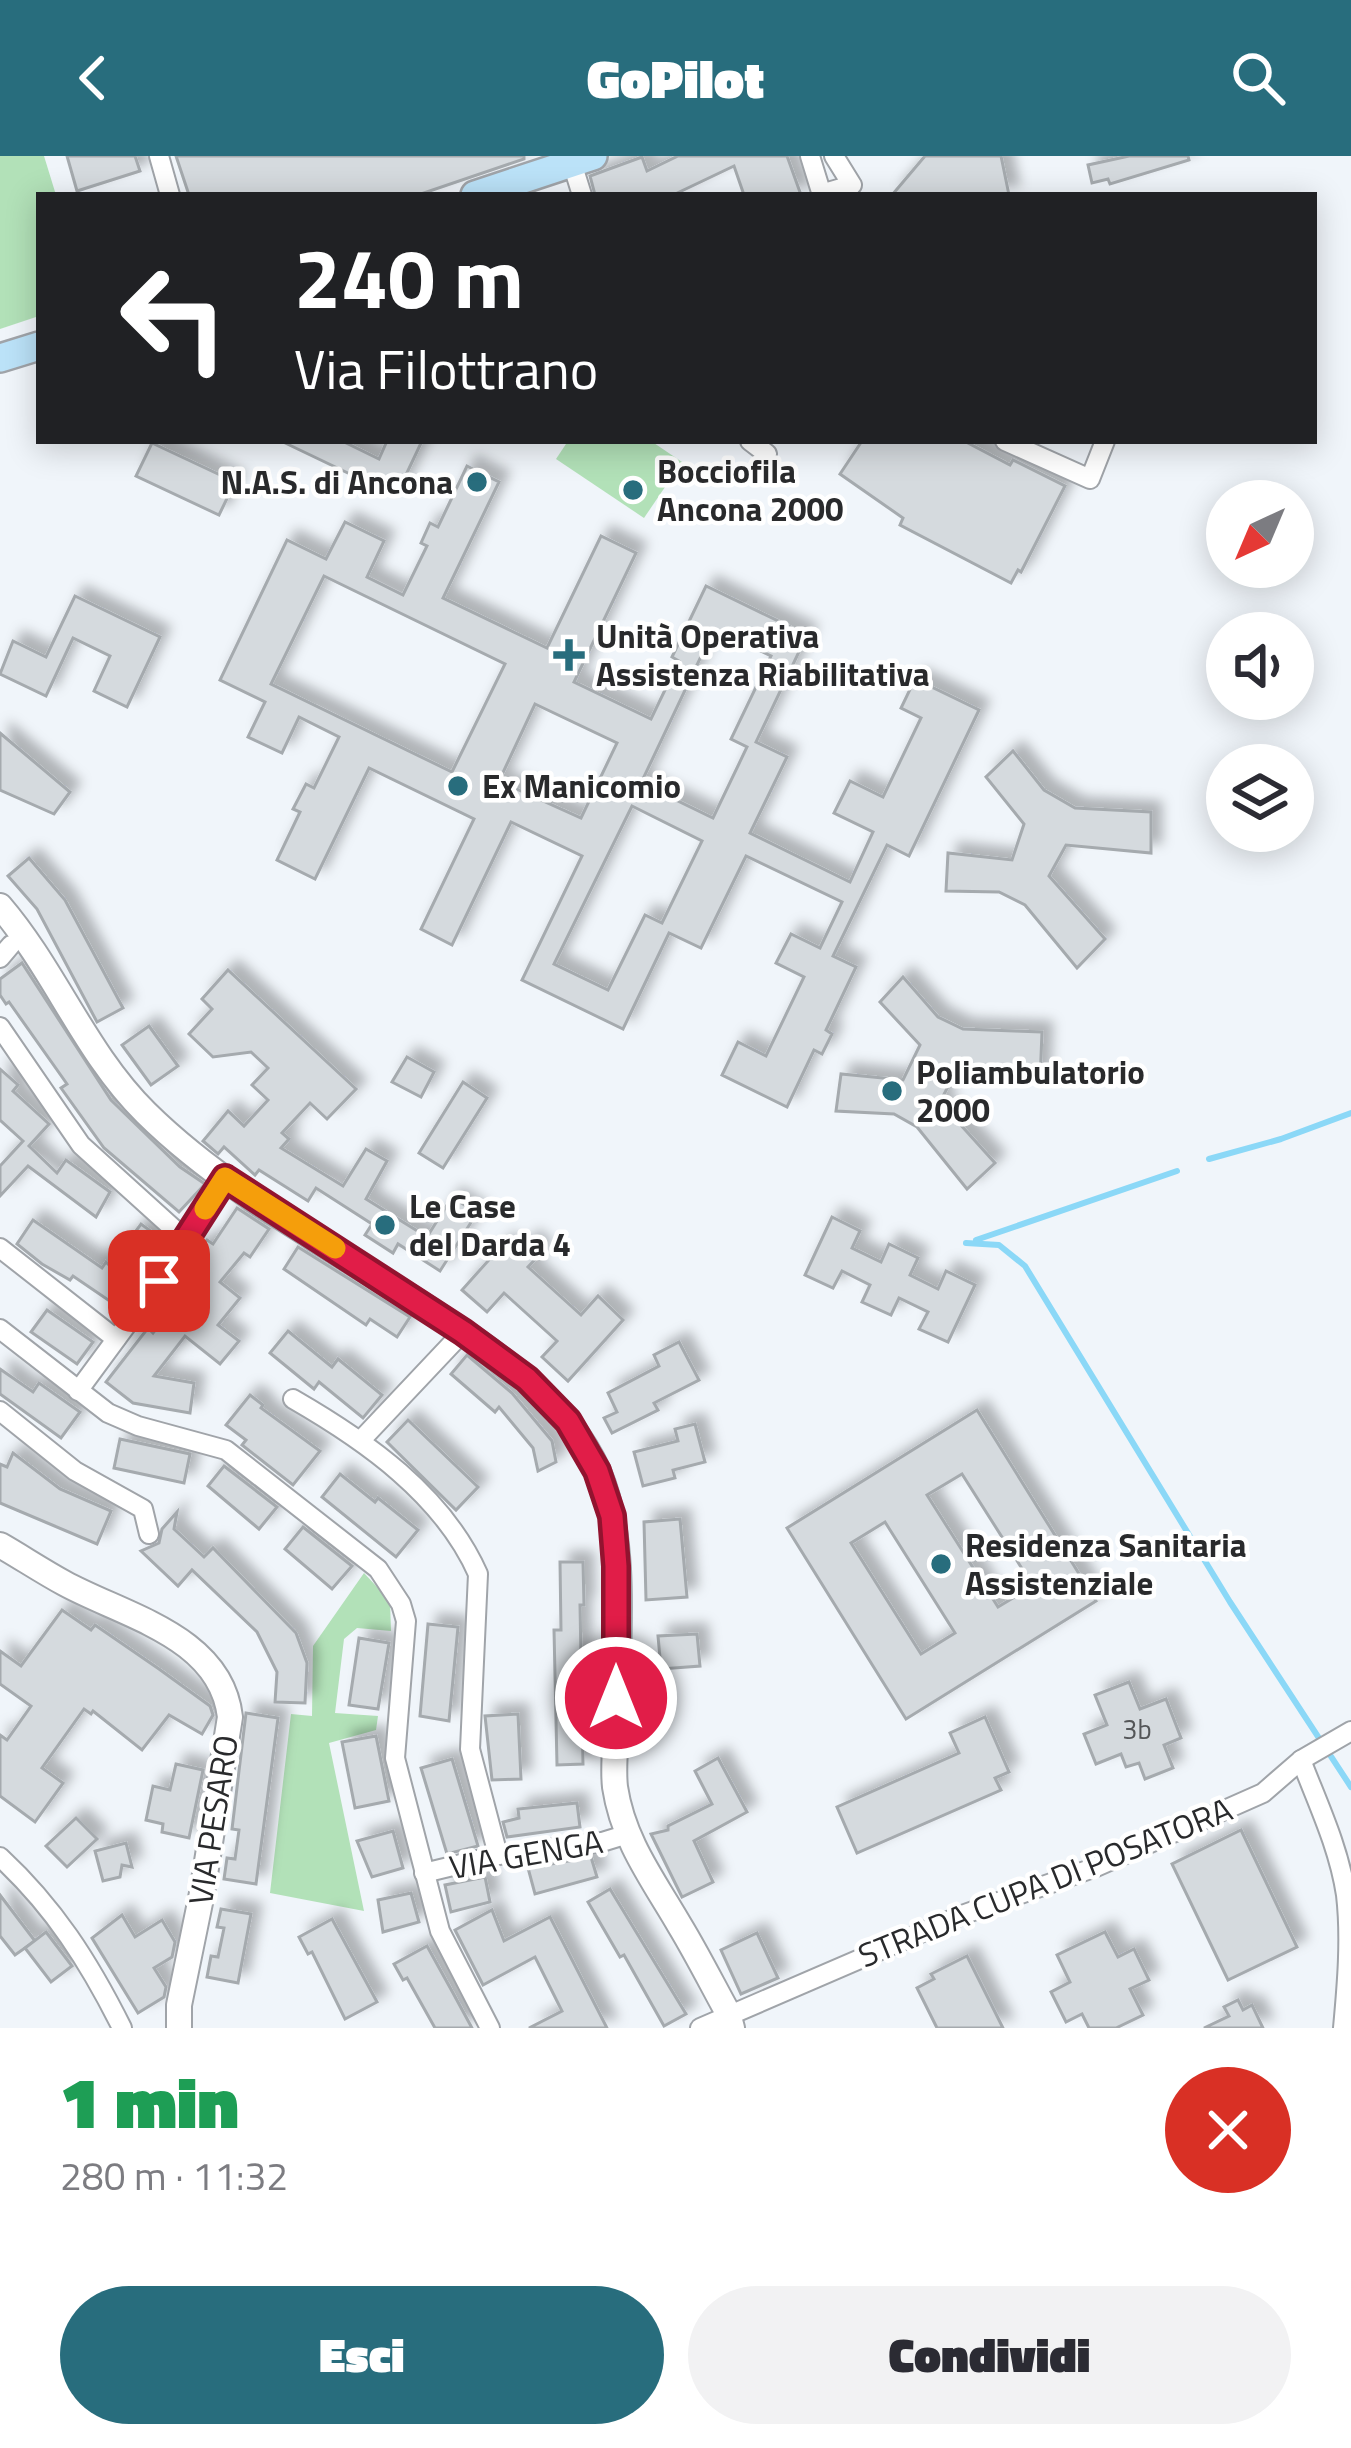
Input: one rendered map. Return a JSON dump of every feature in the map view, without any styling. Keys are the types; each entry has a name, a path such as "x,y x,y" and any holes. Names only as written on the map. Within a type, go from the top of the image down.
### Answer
{"main road":[{"path":"484,192 582,159"},
{"path":"0,358 36,347"}],"street":[{"path":"159,156 169,192"},
{"path":"810,156 821,192"},
{"path":"834,156 858,190"},
{"path":"582,159 582,192"},
{"path":"754,444 767,454"},
{"path":"1012,444 1090,479 1104,444"},
{"path":"0,906 24,935 120,1085 147,1115 225,1178 463,1332 527,1379 568,1421 597,1471 612,1516 615,1786 644,1871 679,1923 730,2021"},
{"path":"0,1027 81,1145 186,1240"},
{"path":"78,1391 225,1178"},
{"path":"0,1248 116,1339"},
{"path":"0,1329 108,1413 137,1426 226,1450 378,1569 401,1604 406,1622 394,1758 440,1931 490,2028"},
{"path":"362,1439 463,1332"},
{"path":"293,1399 362,1439 439,1513 467,1549 478,1574 470,1749 498,1855"},
{"path":"0,1411 75,1471 143,1509 149,1534"},
{"name":"VIA PESARO","path":"0,1544 65,1584 189,1645 218,1678 228,1699 230,1717 181,2020"},
{"name":"STRADA CUPA DI POSATORA","path":"700,2028 730,2021 962,1915 1096,1867 1263,1793 1309,1755 1345,1734"},
{"path":"1309,1755 1347,1897 1343,2028"},
{"name":"VIA GENGA","path":"424,1873 498,1855 602,1842 628,1834"},
{"path":"0,1857 67,1929 122,2028"}],"green space":[{"path":"0,156 44,156 55,192 36,192 36,317 0,329"},
{"name":"Bocciofila Ancona 2000","path":"566,444 655,444 682,462 644,518 556,459"},
{"path":"364,1573 390,1601 391,1631 357,1628 344,1639 335,1713 378,1716 376,1730 329,1743 364,1911 270,1893 291,1714 312,1716 313,1646"}],"building":[{"path":"67,156 135,156 140,171 77,191"},
{"path":"176,156 524,156 427,192 188,192"},
{"path":"678,156 787,156 800,192 743,192 734,166 679,192 594,192 590,176 642,157 647,171"},
{"path":"925,156 1001,156 1008,192 895,192"},
{"path":"1129,156 1188,156 1189,160 1110,184 1108,179 1092,183 1088,165"},
{"path":"154,444 235,482 219,515 136,476"},
{"path":"287,444 348,444 379,459 386,444 421,444 396,496"},
{"path":"860,444 970,444 1065,486 1011,583 900,525 903,518 840,474"},
{"name":"Ex Manicomio","path":"467,466 499,482 443,598 547,648 601,536 636,553 574,682 651,719 679,661 672,657 706,586 807,635 756,742 787,757 750,833 850,882 873,832 834,813 850,781 883,797 921,718 901,708 915,679 979,710 909,856 887,845 833,956 856,967 826,1030 832,1034 822,1054 814,1050 787,1107 722,1075 738,1042 766,1056 804,977 776,963 791,934 820,948 842,902 746,856 701,948 669,933 623,1029 522,980 582,856 511,822 452,945 421,929 474,819 369,768 315,879 277,860 300,812 293,809 306,784 314,788 339,737 299,717 282,753 248,737 265,702 220,680 287,540 326,559 345,522 384,541 367,577 403,595 427,546 421,543 430,523 438,527","holes":["324,576 505,664 452,772 271,684","714,629 771,656 731,739 747,747 713,818 641,783","535,704 617,743 581,818 499,781","632,806 702,841 662,923 645,915 608,990 554,964"]},
{"path":"75,596 160,637 127,707 94,691 110,656 73,638 46,696 0,674 13,641 46,657"},
{"path":"0,733 70,792 54,814 0,790"},
{"path":"1013,751 1044,790 1075,808 1151,812 1151,853 1066,845 1049,876 1105,939 1077,968 1025,905 999,892 946,891 948,853 1012,860 1024,824 986,777"},
{"path":"29,858 65,900 123,1008 97,1022 37,909 8,876"},
{"path":"22,963 111,1100 180,1167 205,1184 179,1212 104,1148 61,1088 67,1084 0,995 0,979"},
{"path":"228,970 356,1089 327,1119 310,1103 282,1133 289,1139 281,1148 343,1186 366,1149 387,1161 366,1199 427,1237 452,1197 477,1213 440,1271 398,1244 393,1253 365,1235 372,1224 316,1188 308,1201 259,1170 255,1175 224,1147 218,1154 203,1141 228,1111 244,1126 268,1100 252,1085 268,1068 251,1052 213,1057 189,1034 212,1009 202,999"},
{"name":"Poliambulatorio 2000","path":"903,977 938,1017 963,1029 1042,1032 1040,1081 956,1071 940,1102 995,1163 967,1189 917,1127 894,1114 836,1111 841,1074 903,1080 920,1045 880,1002"},
{"path":"149,1026 178,1066 151,1085 122,1045"},
{"path":"407,1057 434,1072 421,1097 392,1082"},
{"path":"0,1069 18,1085 13,1091 49,1124 29,1146 57,1173 66,1160 110,1192 96,1217 28,1166 0,1196 0,1166 23,1141 0,1120"},
{"path":"463,1082 487,1098 443,1168 419,1153"},
{"path":"237,1208 269,1229 250,1257 244,1253 220,1282 240,1298 218,1325 239,1341 220,1364 185,1336 154,1376 194,1383 190,1413 133,1403 106,1382 148,1328 153,1333 203,1270 190,1260 207,1240 213,1244"},
{"path":"832,1217 860,1231 852,1248 881,1262 889,1244 918,1258 910,1275 938,1289 946,1271 975,1285 948,1342 919,1329 928,1312 899,1298 891,1315 862,1302 870,1285 842,1271 833,1288 805,1275"},
{"path":"33,1220 102,1268 106,1262 110,1266 141,1224 163,1240 117,1306 73,1276 70,1280 42,1264 17,1244"},
{"path":"530,1240 542,1252 528,1267 581,1315 598,1296 623,1320 568,1381 542,1357 557,1341 504,1293 487,1312 462,1290 504,1243 517,1254"},
{"path":"298,1247 410,1317 397,1337 370,1319 366,1325 284,1269"},
{"path":"47,1310 93,1342 77,1364 31,1332"},
{"path":"288,1331 332,1367 338,1359 382,1395 363,1418 319,1382 314,1389 270,1353"},
{"path":"679,1342 699,1380 654,1403 658,1410 612,1433 604,1418 617,1412 608,1393 659,1366 654,1355"},
{"path":"467,1355 512,1393 552,1441 556,1462 538,1471 533,1448 499,1407 495,1412 451,1374"},
{"path":"0,1369 33,1392 39,1383 80,1412 61,1438 0,1394"},
{"path":"250,1395 320,1451 293,1485 242,1445 246,1440 226,1425"},
{"name":"Residenza Sanitaria Assistenziale","path":"977,1410 1096,1601 906,1719 787,1528","holes":["962,1474 1033,1586 998,1607 927,1495","885,1522 955,1633 921,1654 851,1543"]},
{"path":"408,1420 478,1487 456,1510 387,1442"},
{"path":"695,1424 705,1462 673,1470 675,1478 643,1486 634,1452 678,1441 675,1429"},
{"path":"120,1439 190,1454 184,1483 114,1468"},
{"path":"13,1453 60,1489 111,1511 97,1544 0,1503 0,1464 7,1467"},
{"path":"224,1466 277,1507 259,1529 208,1486"},
{"path":"340,1474 418,1530 396,1557 322,1497"},
{"path":"177,1512 174,1529 204,1557 213,1548 296,1633 307,1663 305,1703 275,1702 277,1672 257,1632 192,1570 178,1586 141,1551 159,1543 162,1529"},
{"path":"680,1519 687,1597 646,1600 644,1522"},
{"path":"303,1527 352,1566 332,1589 285,1549"},
{"path":"560,1562 583,1562 583,1764 557,1765 554,1630 561,1630"},
{"path":"62,1610 91,1630 95,1625 159,1669 210,1706 213,1715 202,1734 169,1715 142,1750 84,1709 42,1768 63,1783 35,1822 0,1796 0,1735 7,1740 31,1706 0,1684 0,1651 21,1666"},
{"path":"428,1624 458,1627 449,1721 420,1716"},
{"path":"697,1634 700,1666 661,1669 658,1636"},
{"path":"359,1638 389,1643 378,1709 349,1705"},
{"path":"1129,1682 1140,1709 1166,1699 1181,1738 1164,1745 1173,1768 1145,1779 1139,1763 1126,1767 1121,1754 1096,1764 1084,1734 1107,1725 1095,1695"},
{"path":"246,1713 278,1718 256,1884 224,1879 227,1858 235,1859 239,1830 232,1829"},
{"path":"518,1714 521,1779 492,1780 485,1716"},
{"path":"985,1717 1009,1772 995,1778 1001,1790 857,1853 837,1807 959,1753 950,1733"},
{"path":"376,1736 389,1801 355,1808 342,1742"},
{"path":"718,1758 747,1812 694,1841 713,1882 682,1897 651,1834 668,1830 712,1804 695,1771"},
{"path":"452,1759 478,1846 447,1854 421,1768"},
{"path":"176,1764 203,1770 189,1838 162,1832 163,1824 146,1820 153,1786 170,1790"},
{"path":"577,1803 580,1827 507,1837 503,1822 519,1818 518,1809"},
{"path":"76,1818 97,1839 67,1867 46,1846"},
{"path":"1241,1830 1297,1947 1228,1980 1172,1864"},
{"path":"393,1831 403,1868 372,1877 357,1841"},
{"path":"126,1843 132,1867 122,1865 120,1877 103,1881 95,1851"},
{"path":"591,1857 597,1877 535,1894 528,1868"},
{"path":"485,1877 490,1902 451,1912 445,1885"},
{"path":"610,1889 686,2014 664,2026 588,1902"},
{"path":"411,1893 419,1922 383,1932 378,1900"},
{"path":"0,1895 35,1941 15,1955 0,1936"},
{"path":"221,1909 251,1914 238,1983 207,1977 211,1956 218,1957 224,1928 217,1927"},
{"path":"492,1910 504,1941 550,1917 607,2028 529,2028 562,2011 535,1957 483,1985 455,1930"},
{"path":"122,1915 135,1937 162,1920 175,1942 172,1957 154,1968 166,1987 164,1997 138,2013 92,1938"},
{"path":"332,1919 377,2002 345,2019 312,1952 308,1954 299,1937"},
{"path":"46,1932 72,1966 51,1982 25,1948"},
{"path":"1105,1932 1118,1957 1134,1949 1149,1980 1130,1989 1143,2015 1116,2028 1089,2028 1082,2014 1066,2022 1051,1992 1070,1982 1057,1955"},
{"path":"757,1933 778,1978 741,1994 721,1950"},
{"path":"427,1946 472,2028 435,2028 394,1964"},
{"path":"967,1956 1003,2028 937,2028 917,1988 934,1979 931,1974"},
{"path":"1238,2000 1243,2010 1252,2005 1263,2028 1204,2028 1229,2016 1224,2007"}],"waterway":[{"path":"1209,1159 1351,1113"},
{"path":"976,1240 1177,1171"},
{"path":"966,1243 999,1245 1025,1266 1230,1602 1351,1787"}],"slow traffic":[{"path":"205,1209 225,1178 335,1248"}],"place":[{"name":"N.A.S. di Ancona","path":"477,482"},
{"name":"Bocciofila Ancona 2000","path":"633,490"},
{"name":"Unità Operativa Assistenza Riabilitativa","path":"569,655"},
{"name":"Ex Manicomio","path":"458,786"},
{"name":"Poliambulatorio 2000","path":"892,1091"},
{"name":"Le Case del Darda 4","path":"385,1225"},
{"name":"Residenza Sanitaria Assistenziale","path":"941,1564"}],"route":[{"path":"159,1281 225,1178 463,1332 527,1379 568,1421 597,1471 612,1516 616,1698"}]}
